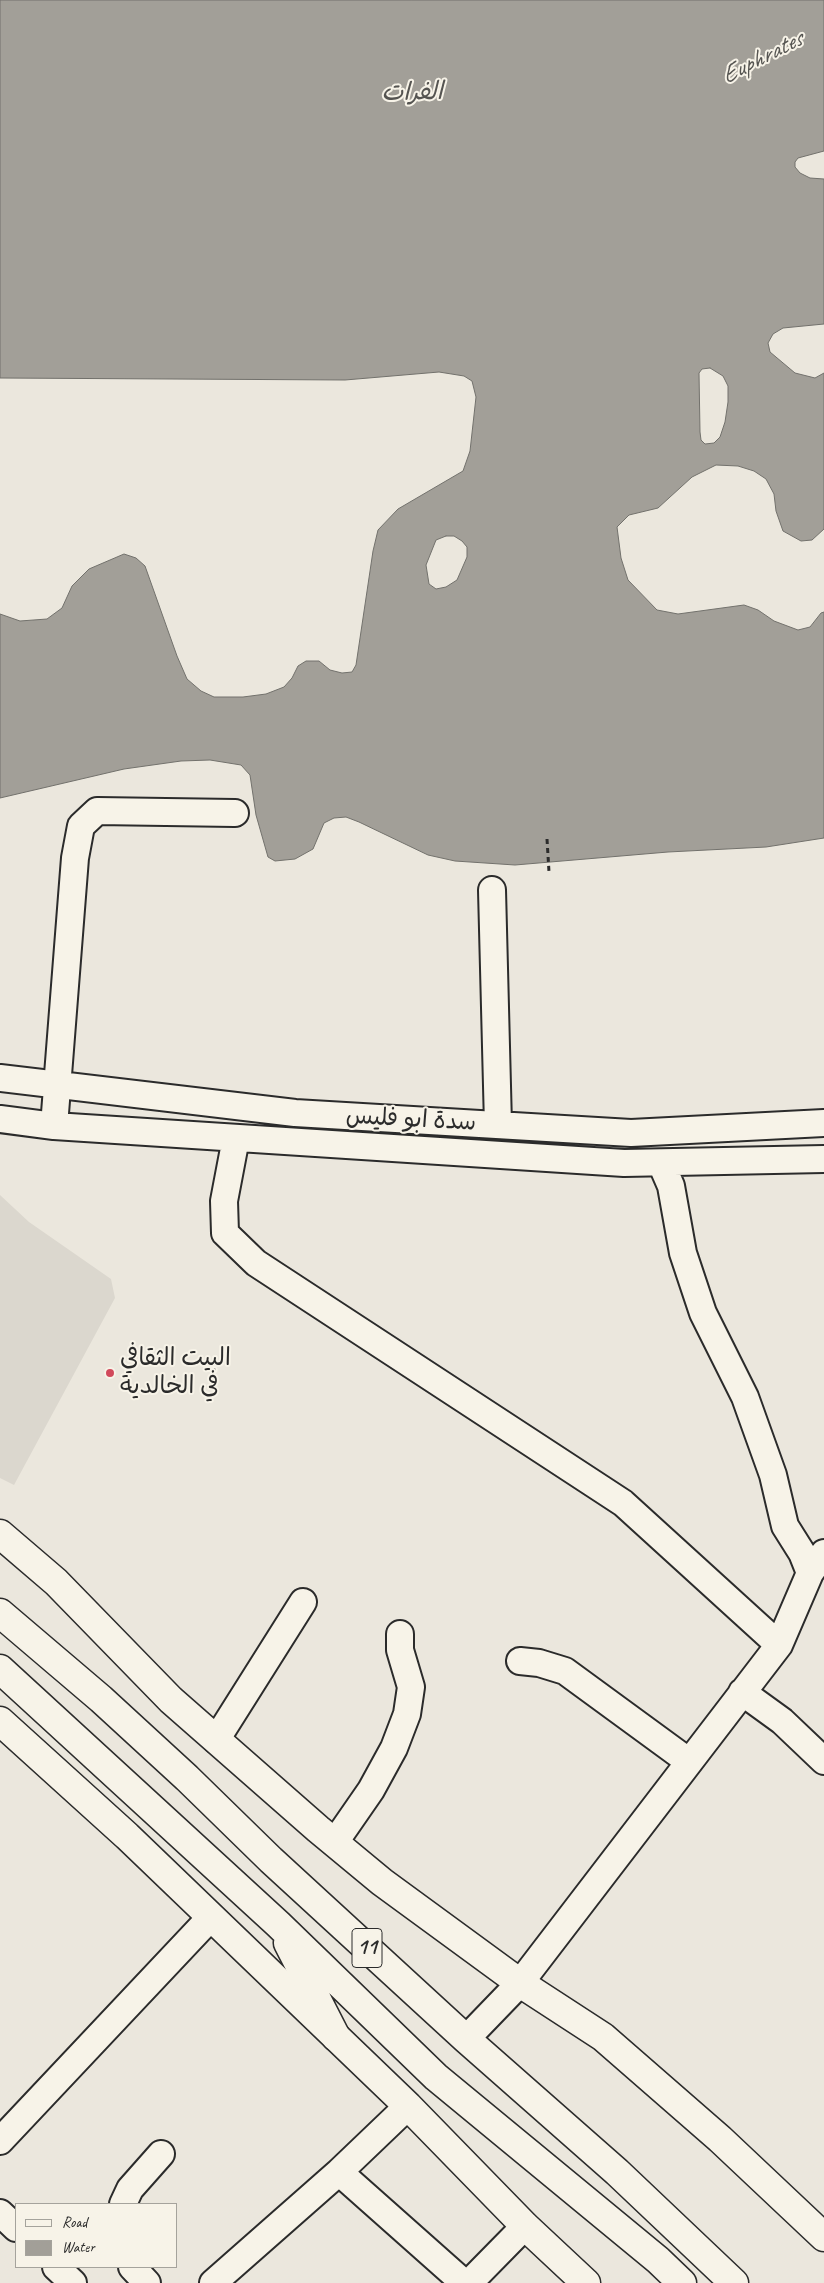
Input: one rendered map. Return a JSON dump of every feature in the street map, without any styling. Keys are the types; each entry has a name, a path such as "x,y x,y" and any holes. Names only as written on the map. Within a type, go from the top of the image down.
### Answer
{"main road":[{"path":"0,1534 56,1582 171,1700 335,1842 382,1882 520,1983 603,2037 720,2139 824,2238"},
{"name":"11","path":"4,1623 166,1758 271,1860 466,2038 617,2172 734,2283"},
{"name":"11","path":"0,1670 278,1924 436,2077 658,2260 682,2283"},
{"path":"0,1721 127,1836 408,2106 525,2226 586,2283"},
{"path":"278,1924 336,2037"}],"street":[{"path":"54,1126 75,858 82,826 97,811 235,813"},
{"path":"492,890 498,1125"},
{"name":"سدة ابو فليس","path":"0,1078 295,1113 631,1133 824,1123"},
{"name":"سدة ابو فليس","path":"0,1119 54,1126 624,1163 824,1159"},
{"path":"236,1138 224,1201 224,1232 256,1263 622,1503 779,1644"},
{"path":"466,2038 520,1983 779,1644 817,1563 802,1553 785,1526 774,1475 745,1397 703,1313 683,1253 671,1186 661,1163"},
{"path":"216,1740 303,1602"},
{"path":"335,1842 371,1790 394,1748 407,1714 411,1686 400,1650 400,1634"},
{"path":"520,1661 539,1663 564,1671 688,1761"},
{"path":"742,1692 782,1721 824,1761"},
{"path":"0,2141 211,1917"},
{"path":"213,2283 339,2172 408,2106"},
{"path":"123,2203 130,2189 161,2154"},
{"path":"339,2172 464,2283"},
{"path":"0,2213 15,2227"},
{"path":"470,2283 525,2226"},
{"path":"57,2268 73,2283"},
{"path":"133,2268 147,2283"}],"path":[{"path":"547,840 549,872"}],"shaded area":[{"path":"0,1195 29,1222 111,1279 115,1298 14,1485 0,1478"}],"water":[{"path":"0,0 824,0 824,151 798,158 795,162 795,167 800,173 810,178 824,179 824,324 783,328 773,334 768,343 770,352 795,373 815,378 824,373 824,529 812,540 801,541 783,531 776,511 774,494 766,479 754,471 738,466 716,465 692,477 658,508 629,515 617,527 621,558 628,580 657,610 678,614 744,605 758,610 774,621 798,630 810,627 821,613 824,612 824,838 766,847 668,852 515,865 455,861 428,855 346,817 334,818 324,823 313,849 295,859 275,861 268,857 256,815 250,775 241,765 210,760 181,761 124,769 0,798 0,614 20,621 47,619 62,608 72,586 89,569 124,554 136,558 145,566 187,679 201,691 214,697 243,697 266,694 284,687 292,678 298,666 306,661 319,661 330,670 342,673 352,672 356,665 373,551 378,530 398,509 463,471 470,451 476,397 472,381 464,376 439,372 345,380 0,378","holes":["710,368 723,376 728,386 728,402 725,422 720,437 714,443 705,444 701,440 700,432 699,373 702,369","446,536 454,536 462,541 467,547 467,557 457,580 446,587 436,589 429,584 426,565 436,540"]}],"place":[{"name":"البيت الثقافي في الخالدية","path":"110,1373"}],"water label":[{"name":"Euphrates","path":"762,58"},
{"name":"الفرات","path":"412,93"}]}
